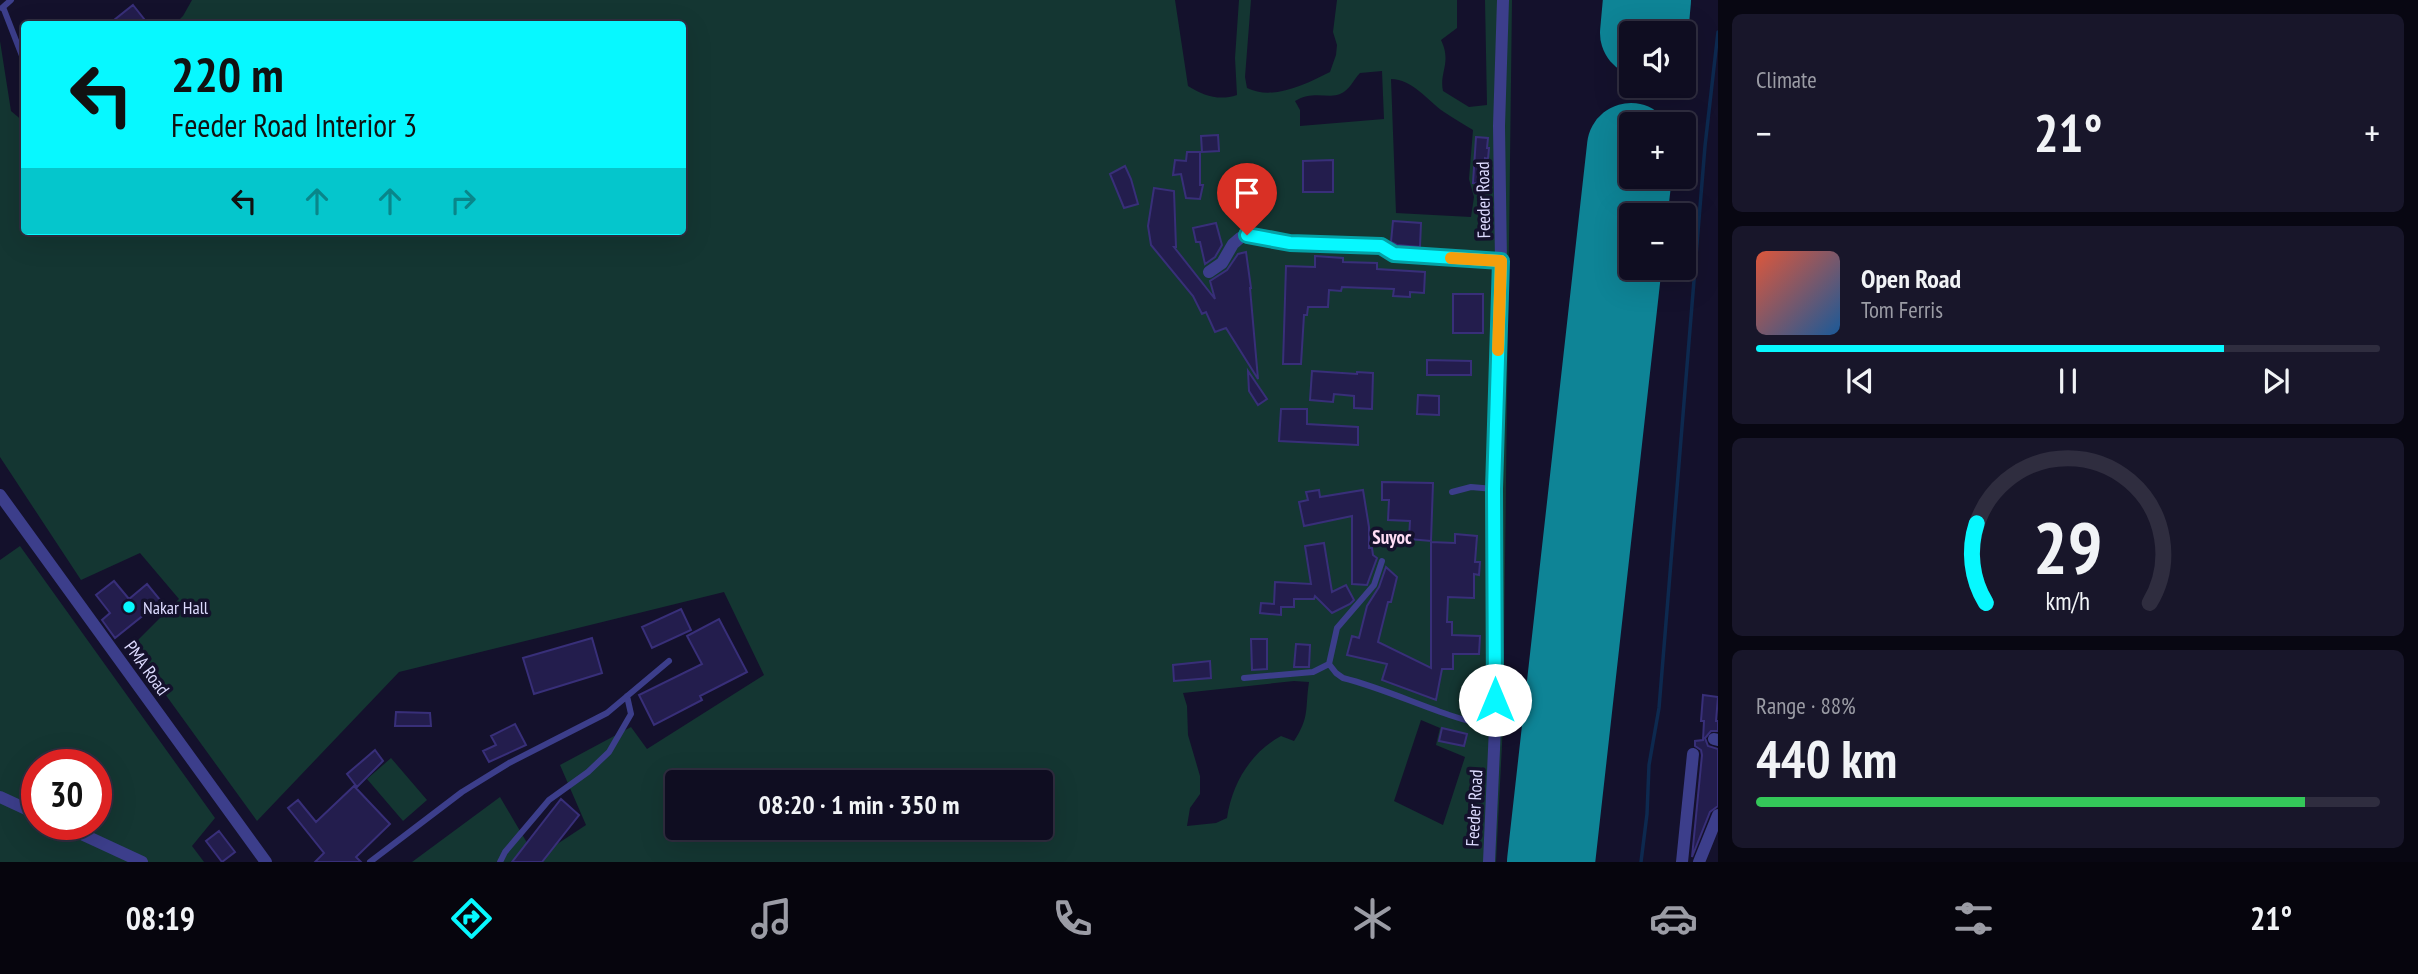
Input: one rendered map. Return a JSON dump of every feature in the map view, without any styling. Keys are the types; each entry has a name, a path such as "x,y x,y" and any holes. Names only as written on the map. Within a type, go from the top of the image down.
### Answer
{"street":[{"name":"Feeder Road","path":"1489,862 1495,727 1494,489 1501,261 1499,126 1503,0"},
{"path":"1209,272 1222,263 1240,237 1247,235 1290,243 1381,246 1394,254 1501,261"},
{"name":"PMA Road","path":"0,495 266,862"},
{"path":"1682,862 1693,754"},
{"path":"0,797 21,807"},
{"path":"1699,862 1718,816"},
{"path":"95,840 142,862"}],"lane":[{"path":"11,0 2,8 21,54"},
{"path":"1452,492 1471,487 1494,489"},
{"path":"1329,664 1337,628 1374,585 1382,561"},
{"path":"370,862 462,792 509,763 607,712 669,662"},
{"path":"1329,664 1343,678 1419,702 1472,723 1495,727"},
{"path":"1244,678 1313,671 1329,664"},
{"path":"500,862 505,852 549,800 588,772 609,752 631,714 627,696"}],"green space":[{"path":"192,0 1175,0 1188,86 1206,95 1224,98 1237,95 1235,58 1239,0 1251,0 1245,77 1247,88 1268,93 1289,89 1330,72 1337,45 1333,32 1337,0 1457,0 1457,28 1441,40 1445,55 1442,84 1443,91 1469,107 1487,105 1485,0 1512,0 1503,725 1496,862 412,862 500,797 536,858 586,825 560,765 631,727 647,749 764,675 724,592 399,672 257,821 131,647 179,599 140,553 81,580 0,457 0,41 11,111 21,119 21,235 686,235 686,21 178,21","holes":["1382,71 1384,119 1300,126 1300,110 1295,101 1314,95 1340,94 1360,73","1391,79 1413,86 1444,112 1473,130 1469,179 1474,197 1471,217 1396,213","1294,681 1309,682 1305,719 1294,741 1281,736 1252,760 1233,793 1227,818 1216,823 1187,826 1190,808 1200,794 1200,776 1188,735 1187,706 1183,693","1421,720 1440,728 1436,745 1465,757 1443,825 1394,801"]},
{"path":"20,546 215,818 192,846 204,862 0,862 0,560"},
{"path":"391,758 427,800 403,821 367,779"}],"building":[{"path":"133,5 146,21 113,21"},
{"path":"1218,135 1219,151 1202,152 1201,136"},
{"path":"1476,137 1488,138 1488,159 1485,158 1483,184 1473,183"},
{"path":"1187,152 1200,152 1200,185 1203,185 1200,199 1186,198 1181,174 1173,175 1175,160 1186,161"},
{"path":"1333,160 1333,192 1303,192 1303,161"},
{"path":"1125,166 1138,204 1124,208 1110,174"},
{"path":"1154,188 1174,191 1174,247 1215,299 1210,281 1227,270 1238,254 1246,252 1258,379 1226,328 1215,332 1206,312 1202,314 1193,296 1151,245 1148,226"},
{"path":"1393,221 1421,223 1420,247 1391,242"},
{"path":"1216,223 1222,245 1215,257 1205,264 1200,242 1196,242 1193,228"},
{"path":"1315,256 1343,258 1343,262 1377,263 1377,269 1425,272 1424,293 1410,292 1410,297 1393,296 1394,289 1342,287 1341,291 1329,290 1328,307 1308,307 1307,315 1304,315 1301,364 1283,364 1286,266 1315,267"},
{"path":"1453,294 1483,294 1483,333 1453,333"},
{"path":"1427,360 1471,361 1471,375 1427,375"},
{"path":"1248,371 1267,399 1258,405 1249,391"},
{"path":"1312,371 1373,373 1372,409 1354,408 1354,396 1334,394 1333,402 1310,400"},
{"path":"1418,395 1439,396 1439,415 1417,414"},
{"path":"1281,409 1307,409 1307,424 1358,427 1358,445 1279,441"},
{"path":"1382,482 1433,483 1431,541 1409,539 1410,521 1388,520 1389,500 1382,500"},
{"path":"1319,490 1320,497 1363,490 1369,527 1369,548 1372,548 1373,555 1377,558 1367,585 1352,584 1352,516 1304,526 1299,502 1308,500 1306,492"},
{"path":"1455,534 1477,536 1475,562 1480,562 1479,575 1474,574 1474,598 1448,597 1447,622 1452,622 1452,635 1480,636 1479,654 1453,654 1453,669 1442,669 1436,700 1382,680 1387,664 1347,655 1352,636 1359,638 1367,606 1379,587 1386,567 1397,577 1378,642 1431,668 1431,542 1455,543"},
{"path":"1324,543 1332,592 1346,585 1354,600 1332,613 1315,596 1314,599 1294,599 1294,607 1281,607 1281,615 1260,613 1261,603 1274,604 1275,582 1311,584 1305,546"},
{"name":"Nakar Hall","path":"114,581 129,599 147,584 161,601 115,638 102,620 110,613 96,595"},
{"path":"681,609 691,630 652,648 642,627"},
{"path":"719,619 747,672 700,696 702,700 654,725 639,695 702,664 687,636"},
{"path":"592,638 602,673 534,694 523,658"},
{"path":"1251,639 1267,639 1267,669 1252,670"},
{"path":"1296,644 1310,645 1309,667 1294,667"},
{"path":"1210,661 1211,678 1174,681 1173,665"},
{"path":"1703,695 1718,697 1718,731 1711,731 1705,738 1708,746 1718,749 1718,806 1710,812 1692,857 1702,755 1701,750 1695,746 1695,741 1703,740"},
{"path":"396,712 430,713 431,726 395,726"},
{"path":"515,724 526,745 489,762 483,751 496,745 491,736"},
{"path":"1442,728 1467,734 1464,746 1439,741"},
{"path":"375,750 383,761 357,787 347,774"},
{"path":"354,786 390,824 356,857 361,862 315,862 324,853 288,808 298,800 316,822"},
{"path":"561,799 579,815 542,862 512,862"},
{"path":"219,831 235,852 222,862 206,841"}],"waterway":[{"path":"1641,862 1649,765 1659,708 1705,146 1718,32"}],"runway":[{"path":"1645,21 1647,0"},
{"path":"1551,862 1626,189"}],"slow traffic":[{"path":"1451,258 1501,261 1498,350"}],"place":[{"name":"Nakar Hall","path":"129,607"}],"district":[{"name":"Suyoc","path":"1392,537"}],"route":[{"path":"1247,235 1290,243 1381,246 1394,254 1501,261 1494,489 1495,700"}]}
